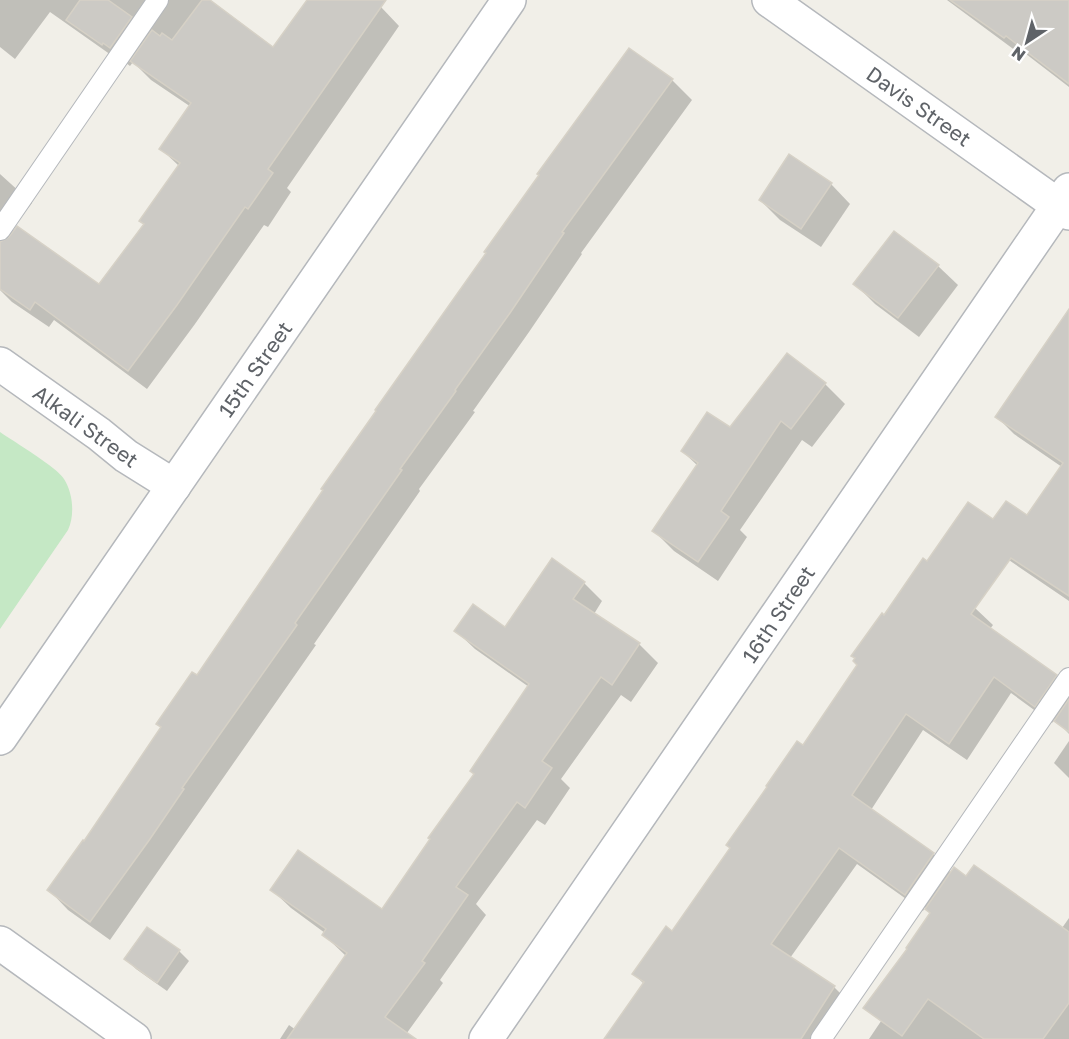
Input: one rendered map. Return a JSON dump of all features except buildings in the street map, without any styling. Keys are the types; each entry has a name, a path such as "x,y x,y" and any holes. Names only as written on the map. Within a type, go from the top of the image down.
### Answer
{"street":[{"name":"15th Street","path":"0,738 509,0"},
{"name":"Davis Street","path":"769,0 1065,203"},
{"name":"16th Street","path":"486,1039 1065,203"},
{"name":"Alkali Street","path":"0,364 99,434 126,456 174,486"},
{"path":"0,943 134,1039"}],"lane":[{"path":"0,230 158,0"},
{"path":"821,1039 1069,678"}],"green space":[{"path":"0,432 60,474 71,497 72,511 68,530 0,629"}]}
